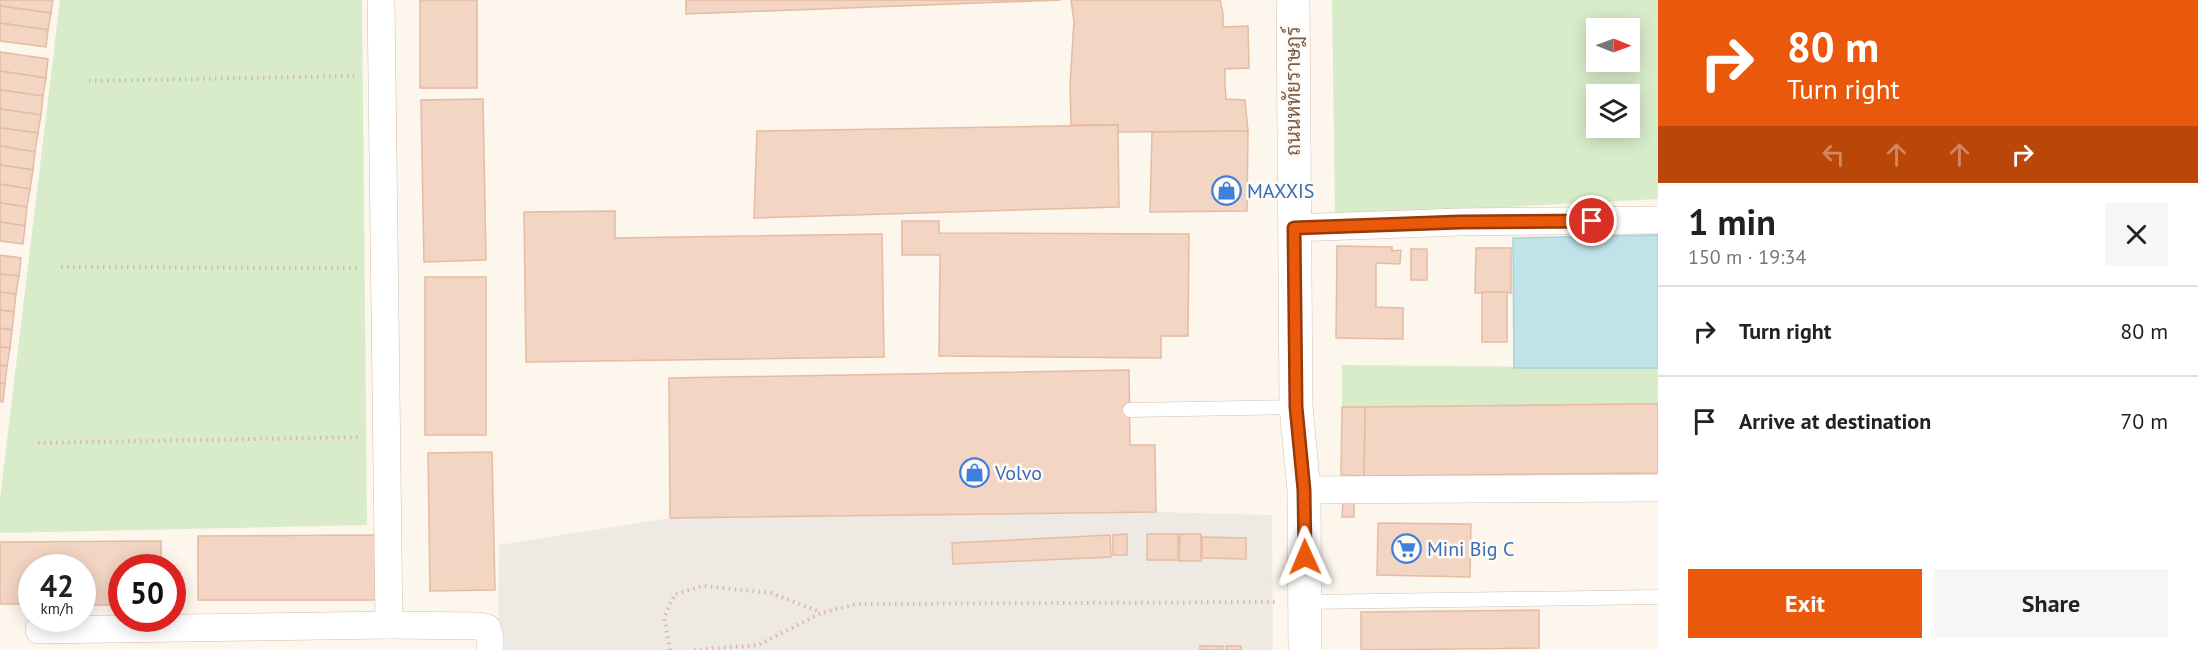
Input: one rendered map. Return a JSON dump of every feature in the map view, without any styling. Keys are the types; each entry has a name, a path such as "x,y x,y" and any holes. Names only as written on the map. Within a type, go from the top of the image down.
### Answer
{"main road":[{"name":"ถนนหทัยราษฎร์","path":"1293,0 1296,407 1304,490 1305,650"}],"street":[{"path":"381,0 389,625"},
{"path":"1294,228 1460,222 1658,220"},
{"path":"1304,490 1658,488"},
{"path":"96,629 478,626 487,628 490,650"}],"lane":[{"path":"1130,410 1296,407"},
{"path":"1306,602 1658,597"}],"path":[{"path":"89,81 382,76"},
{"path":"61,267 384,268"},
{"path":"38,443 387,436"},
{"path":"670,650 664,617 675,594 703,586 771,593 820,613"},
{"path":"694,650 758,645 820,613 856,604 1306,602"}],"shaded area":[{"path":"1156,512 1272,515 1273,650 498,650 499,545 670,518"}],"green space":[{"path":"60,0 362,0 367,525 0,533 0,499"},
{"path":"1332,0 1658,0 1658,199 1335,216"},
{"path":"1342,365 1658,368 1658,404 1342,407"}],"water":[{"path":"1658,235 1658,368 1514,368 1513,238"}],"building":[{"path":"0,0 53,0 51,13 0,6"},
{"path":"420,0 477,0 477,88 420,88"},
{"path":"686,0 1061,0 686,14"},
{"path":"1071,0 1220,0 1223,27 1248,26 1249,68 1225,69 1225,85 1226,99 1245,100 1248,131 1118,132 1118,125 1071,125 1070,85 1074,21"},
{"path":"0,6 51,13 48,30 0,23"},
{"path":"0,23 48,30 46,47 0,41"},
{"path":"0,52 48,59 46,78 0,71"},
{"path":"0,71 46,78 43,96 0,90"},
{"path":"0,90 43,96 41,115 0,109"},
{"path":"483,99 486,260 424,262 421,100"},
{"path":"0,109 41,115 38,133 0,128"},
{"path":"1118,125 1119,207 754,218 757,131"},
{"path":"0,128 38,133 35,152 0,146"},
{"path":"1248,131 1247,211 1150,212 1152,132"},
{"path":"0,146 35,152 33,170 0,165"},
{"path":"0,165 33,170 30,189 0,184"},
{"path":"0,184 30,189 27,207 0,203"},
{"path":"0,203 27,207 25,226 0,222"},
{"path":"615,211 615,238 882,234 884,357 526,362 524,212"},
{"path":"902,221 939,221 939,233 1189,234 1188,336 1161,336 1161,358 939,356 940,255 902,255"},
{"path":"0,222 25,226 23,244 0,241"},
{"path":"1337,246 1392,247 1392,251 1401,250 1400,264 1376,263 1376,307 1403,308 1403,339 1336,338"},
{"path":"1476,248 1511,248 1511,293 1475,293"},
{"path":"1411,249 1427,249 1427,280 1411,280"},
{"path":"0,255 21,258 19,276 0,274"},
{"path":"0,274 19,276 16,294 0,292"},
{"path":"425,277 486,277 486,435 425,435"},
{"path":"0,292 16,294 14,312 0,310"},
{"path":"1482,292 1507,292 1507,342 1482,342"},
{"path":"0,310 14,312 12,330 0,328"},
{"path":"0,328 12,330 10,348 0,347"},
{"path":"0,347 10,348 7,366 0,365"},
{"path":"0,365 7,366 5,384 0,383"},
{"path":"1129,370 1130,445 1155,445 1156,512 670,518 669,378"},
{"path":"0,383 5,384 3,402 0,401"},
{"path":"1658,404 1658,473 1364,476 1365,407"},
{"path":"1342,407 1365,407 1364,476 1341,475"},
{"path":"492,452 495,590 430,591 428,453"},
{"path":"1343,500 1354,500 1354,517 1342,517"},
{"path":"1378,523 1471,524 1470,577 1377,575"},
{"path":"1127,534 1127,555 1113,555 1113,535"},
{"path":"1147,534 1178,534 1178,560 1147,560"},
{"path":"1180,534 1201,534 1201,561 1179,561"},
{"path":"375,535 376,600 198,600 198,536"},
{"path":"1110,535 1111,557 953,564 952,543"},
{"path":"1202,537 1246,538 1246,559 1202,558"},
{"path":"161,541 161,554 108,554 108,605 96,605 96,554 18,554 18,604 0,604 0,542"},
{"path":"1539,610 1539,648 1361,650 1361,612"},
{"path":"1200,646 1223,646 1223,650 1200,650"},
{"path":"1226,646 1241,646 1241,650 1226,650"}],"place":[{"name":"MAXXIS","path":"1226,191"},
{"name":"Volvo","path":"974,473"},
{"name":"Mini Big C","path":"1406,549"}],"route":[{"path":"1305,557 1304,490 1296,407 1294,228 1460,222 1592,221"}]}
